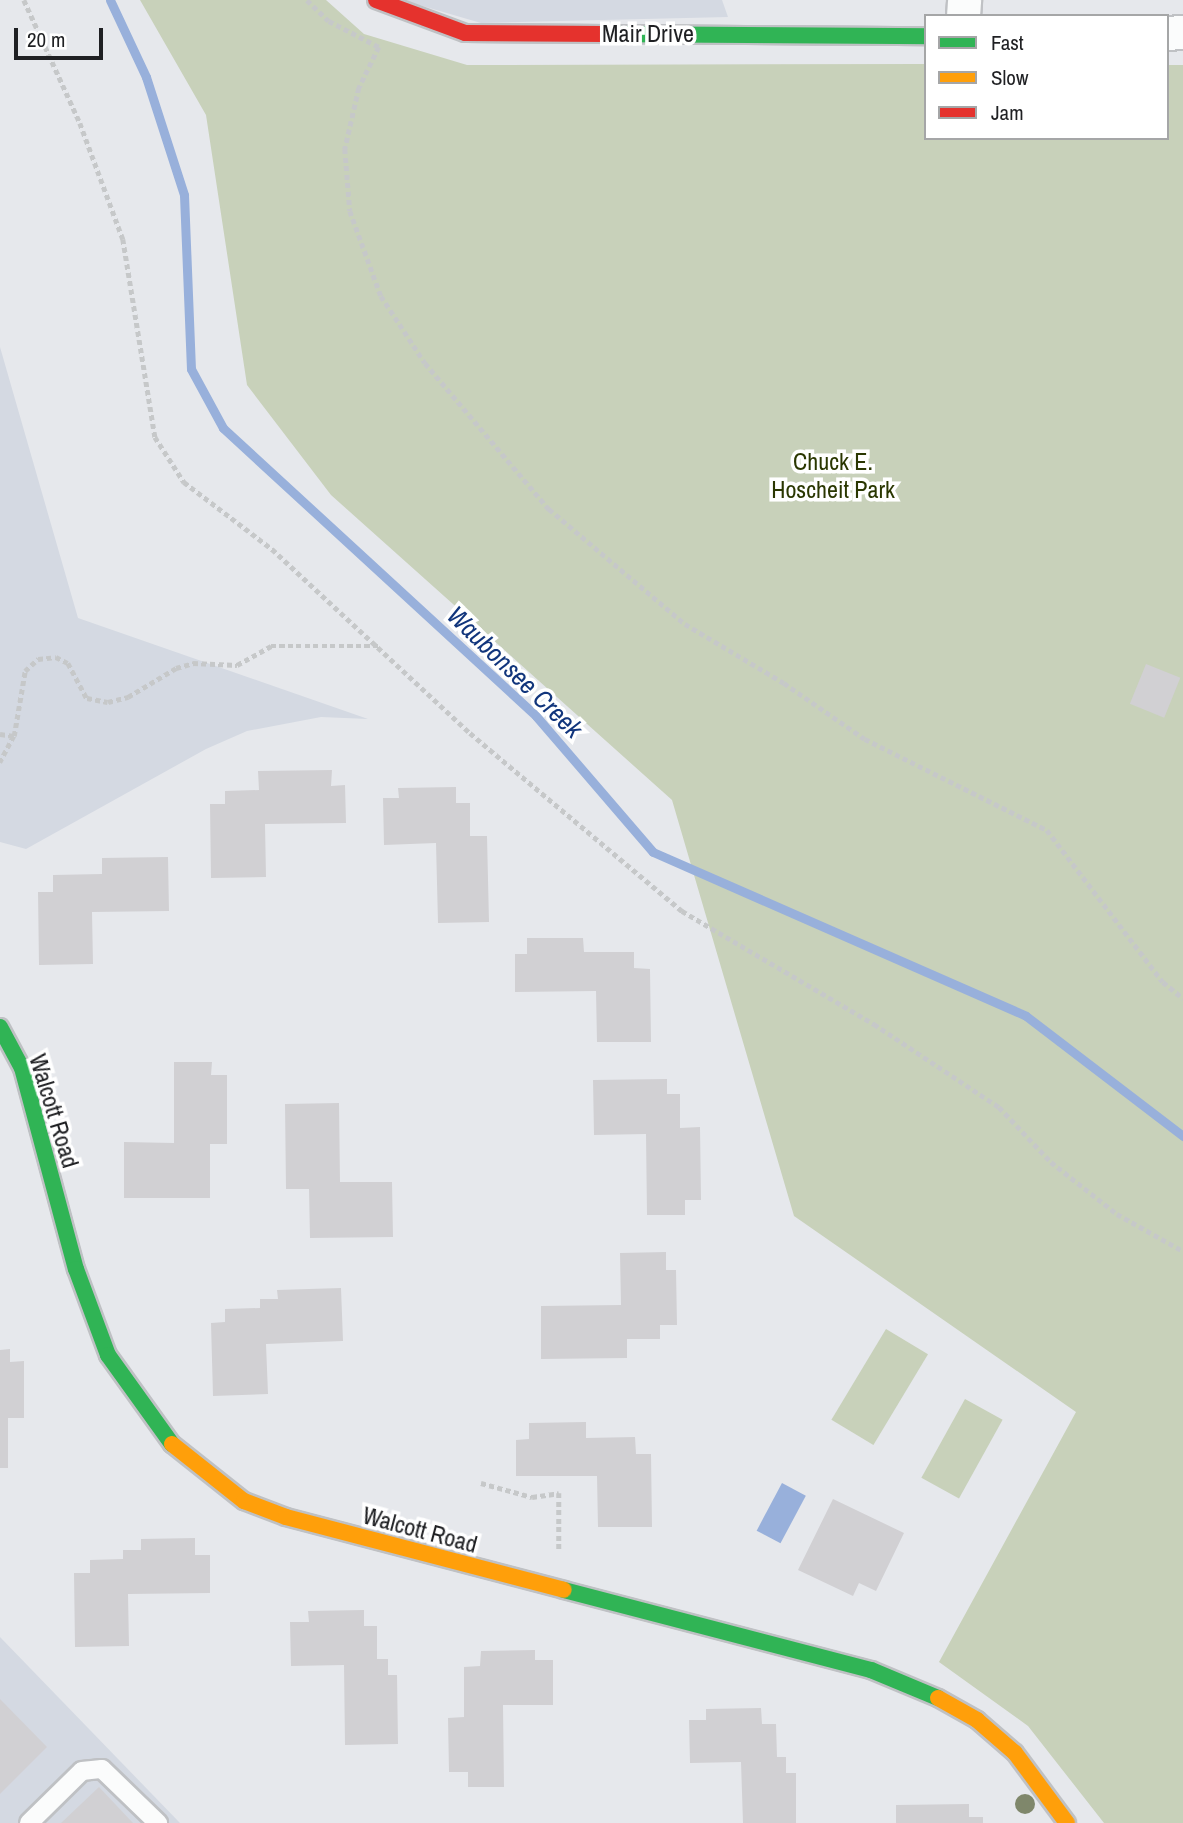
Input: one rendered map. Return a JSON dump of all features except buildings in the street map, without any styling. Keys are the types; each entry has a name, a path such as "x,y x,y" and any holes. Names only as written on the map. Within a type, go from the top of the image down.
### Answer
{"street":[{"name":"Mair Drive","path":"376,0 465,33 924,36"},
{"name":"Walcott Road","path":"0,1027 22,1068 76,1269 108,1355 164,1437 198,1469 244,1501 286,1517 871,1670 926,1692 977,1720 1015,1753 1067,1823"}],"lane":[{"path":"29,1823 82,1771 102,1769 158,1823"}],"path":[{"path":"24,0 80,123 123,239 155,437 184,482 272,549 470,733 682,911 874,1024 999,1108 1051,1162 1117,1214 1183,1251"},
{"path":"307,0 329,21 379,47 359,88 345,149 351,211 381,296 425,363 549,509 685,624 784,683 865,739 1047,830 1163,982 1183,998"},
{"path":"0,762 14,736 25,671 38,659 56,657 68,663 87,698 108,702 128,697 176,668 193,663 237,665 271,646 378,646"},
{"path":"0,734 14,736"},
{"path":"481,1483 531,1497 559,1493 559,1550"}],"shaded area":[{"path":"402,0 722,0 728,17 481,23"},
{"path":"0,347 78,618 368,719 321,717 247,731 206,749 26,849 0,842"},
{"path":"0,1637 180,1823 0,1823"}],"green space":[{"name":"Chuck E. Hoscheit Park","path":"140,0 326,0 364,34 467,65 924,64 924,140 1169,140 1169,65 1183,65 1183,1823 1104,1823 1028,1726 939,1662 1076,1412 794,1216 672,800 331,495 247,385 206,115"},
{"path":"886,1329 928,1354 873,1445 831,1420"},
{"path":"965,1399 1003,1420 959,1499 921,1478"}],"water":[{"path":"782,1483 806,1496 780,1543 757,1531"}],"waterway":[{"name":"Waubonsee Creek","path":"110,0 146,77 184,195 191,369 223,428 536,716 653,852 1026,1016 1183,1136"}],"traffic: fast":[{"path":"604,34 924,36"},
{"path":"0,1027 22,1068 76,1269 108,1355 172,1444"},
{"path":"564,1590 871,1670 938,1698"}],"traffic: slow":[{"path":"172,1444 244,1501 286,1517 564,1590"},
{"path":"938,1698 977,1720 1015,1753 1067,1823"}],"traffic: jam":[{"path":"376,0 465,33 604,34"}]}
